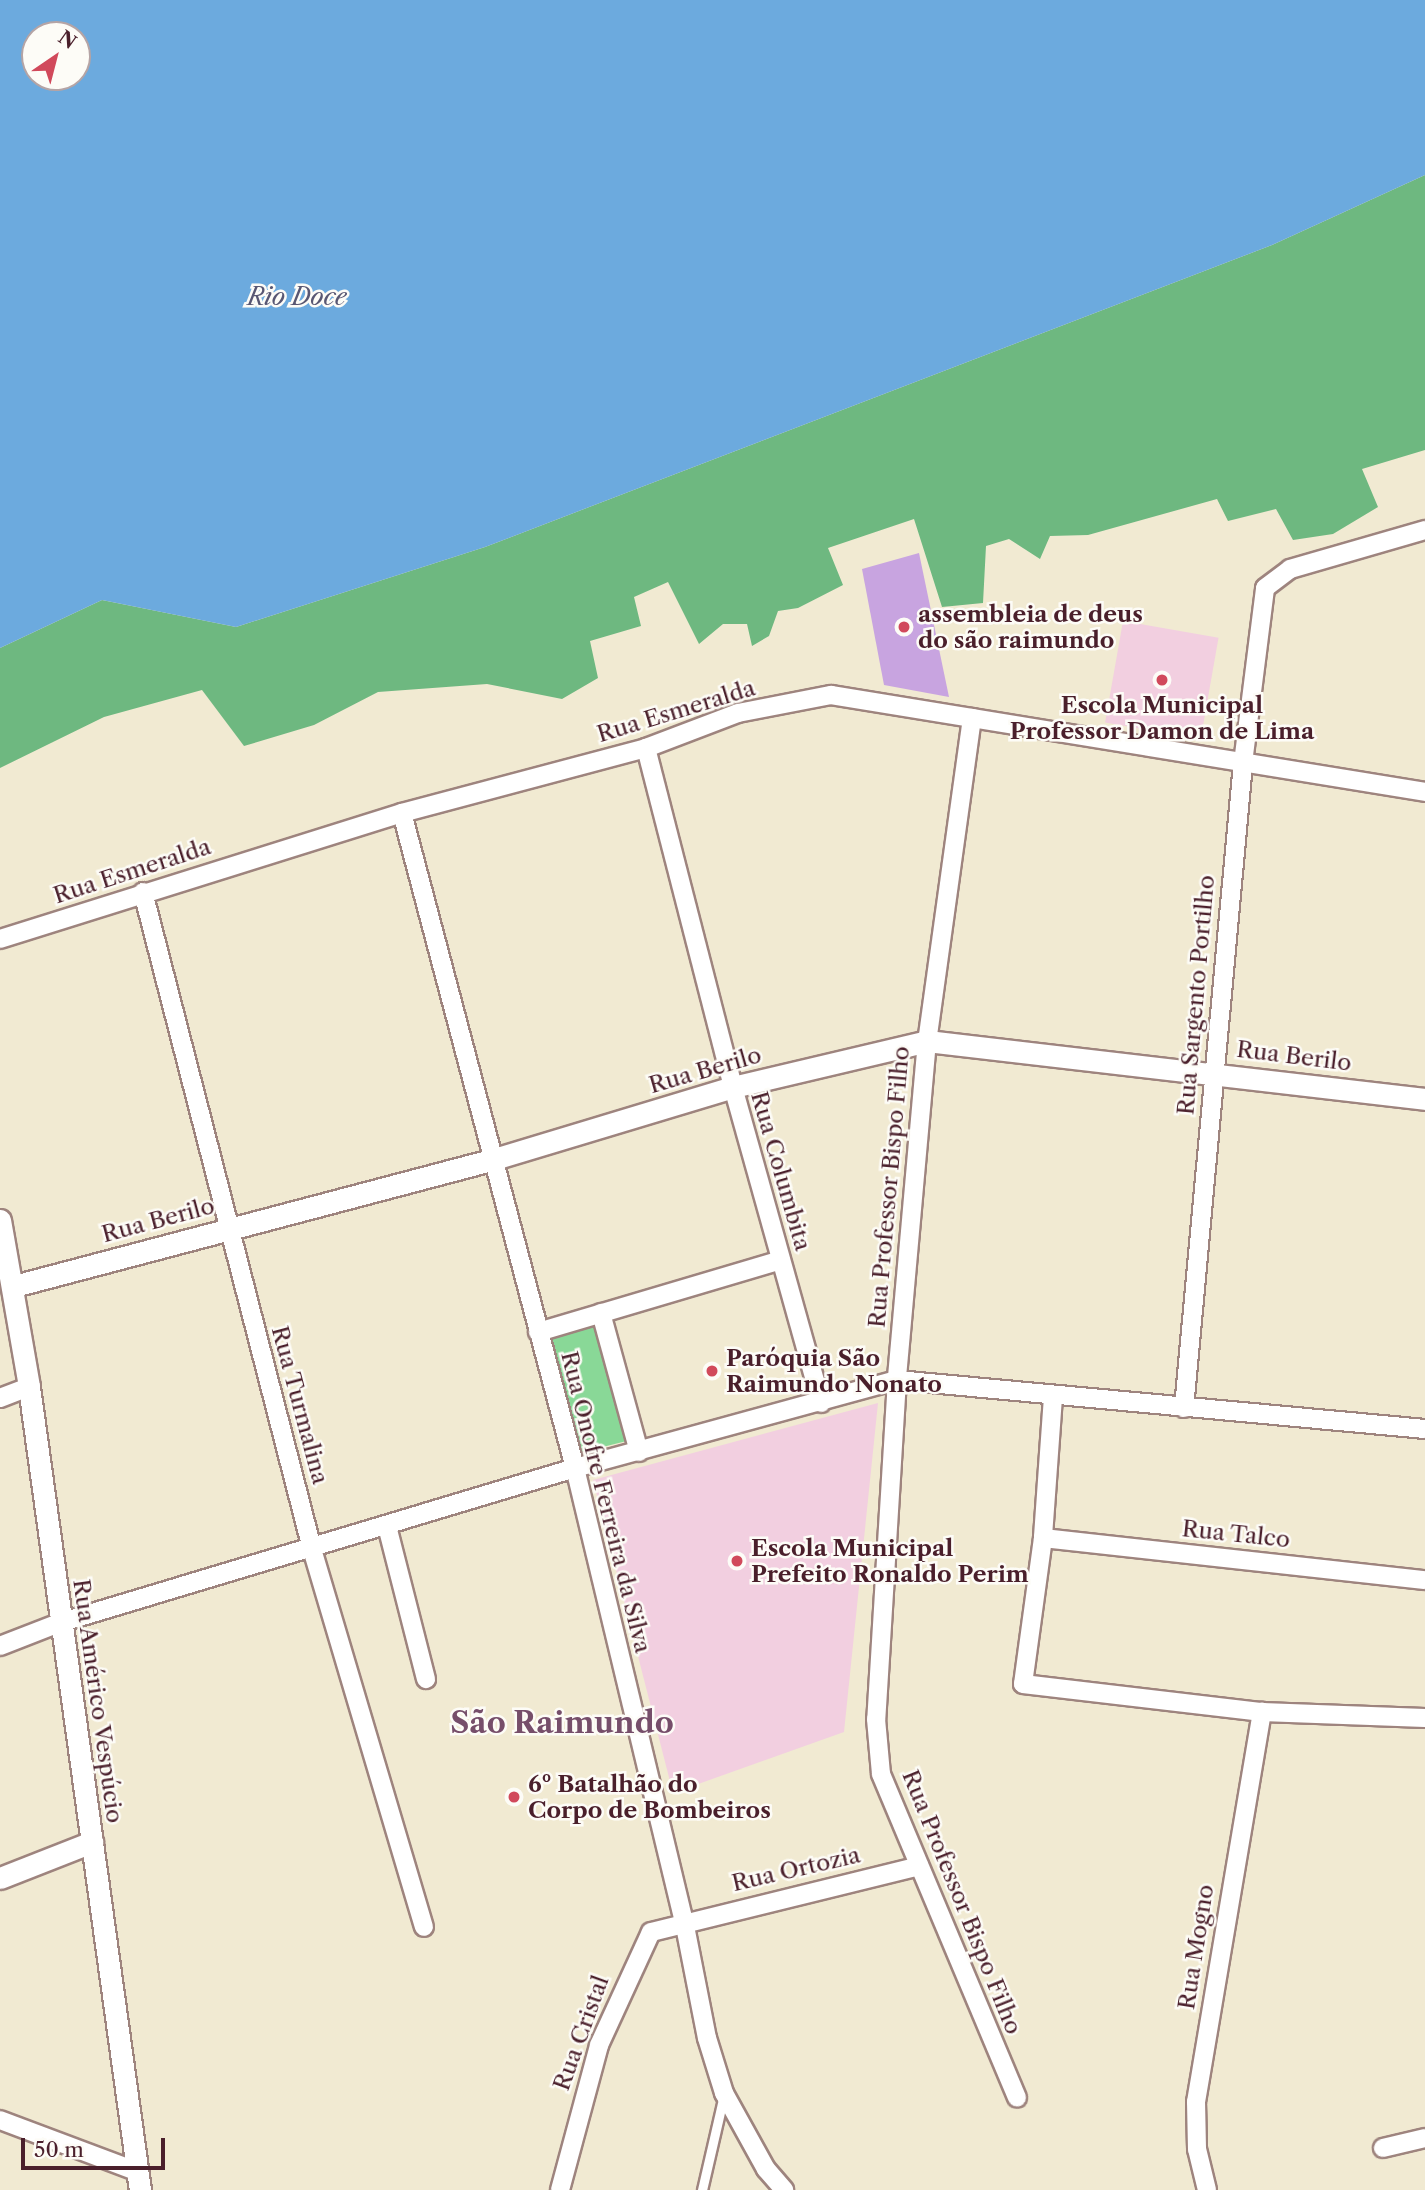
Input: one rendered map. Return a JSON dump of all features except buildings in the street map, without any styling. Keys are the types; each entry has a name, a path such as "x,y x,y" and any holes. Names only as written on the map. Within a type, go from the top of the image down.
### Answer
{"street":[{"name":"Rua Sargento Portilho","path":"1184,1408 1243,763 1265,589 1290,569 1425,530"},
{"name":"Rua Esmeralda","path":"0,939 401,813 646,748 738,713 831,695 1425,792"},
{"name":"Rua Professor Bispo Filho","path":"972,718 926,1041 897,1380 876,1719 881,1774 1017,2098"},
{"name":"Rua Columbita","path":"646,748 733,1087 821,1403"},
{"name":"Rua Onofre Ferreira da Silva","path":"401,813 491,1160 575,1468 684,1921 707,2038 724,2093 765,2169 784,2190"},
{"name":"Rua Turmalina","path":"144,892 312,1549 424,1927"},
{"name":"Rua Berilo","path":"14,1286 491,1160 733,1087 926,1041 1425,1099"},
{"name":"Rua Américo Vespúcio","path":"0,1220 14,1286 29,1387 59,1623 139,2181"},
{"path":"538,1332 781,1260"},
{"path":"601,1313 639,1451"},
{"path":"0,1646 59,1623 575,1468 821,1403 897,1380 1425,1429"},
{"path":"0,1398 29,1387"},
{"path":"1053,1396 1043,1538 1023,1684 1262,1712 1425,1717"},
{"path":"387,1526 426,1679"},
{"name":"Rua Talco","path":"1043,1538 1425,1580"},
{"name":"Rua Mogno","path":"1206,2190 1197,2149 1196,2102 1262,1712"},
{"path":"0,1878 92,1842"},
{"name":"Rua Ortozia","path":"684,1921 919,1866"},
{"name":"Rua Cristal","path":"560,2190 591,2071 630,1971 651,1932 684,1921"},
{"path":"0,2120 139,2181"},
{"path":"1383,2148 1425,2138"}],"lane":[{"path":"702,2190 724,2093"}],"shaded area":[{"name":"Escola Municipal Professor Damon de Lima","path":"1123,621 1219,638 1201,739 1105,722"},
{"name":"Escola Municipal Prefeito Ronaldo Perim","path":"878,1403 844,1732 673,1793 593,1480"}],"green space":[{"path":"1425,175 1425,450 1362,469 1378,507 1333,534 1293,540 1276,509 1228,521 1217,499 1088,535 1050,536 1040,559 1009,539 986,546 983,603 942,607 914,519 828,548 843,585 798,608 778,611 769,636 752,646 747,624 723,624 699,644 668,582 634,597 641,626 590,641 598,678 562,699 487,684 378,692 314,725 244,746 202,690 104,717 0,768 0,648 102,600 236,627 485,547 1272,245"},
{"path":"599,1317 630,1440 572,1455 542,1331"}],"water":[{"name":"Rio Doce","path":"0,0 1425,0 1425,175 1272,245 485,547 236,627 102,600 0,648"}],"place":[{"name":"assembleia de deus do são raimundo","path":"904,627"},
{"name":"Escola Municipal Professor Damon de Lima","path":"1162,680"},
{"name":"Paróquia São Raimundo Nonato","path":"712,1371"},
{"name":"Escola Municipal Prefeito Ronaldo Perim","path":"737,1561"},
{"name":"6º Batalhão do Corpo de Bombeiros","path":"514,1797"}],"district":[{"name":"São Raimundo","path":"562,1723"}]}
